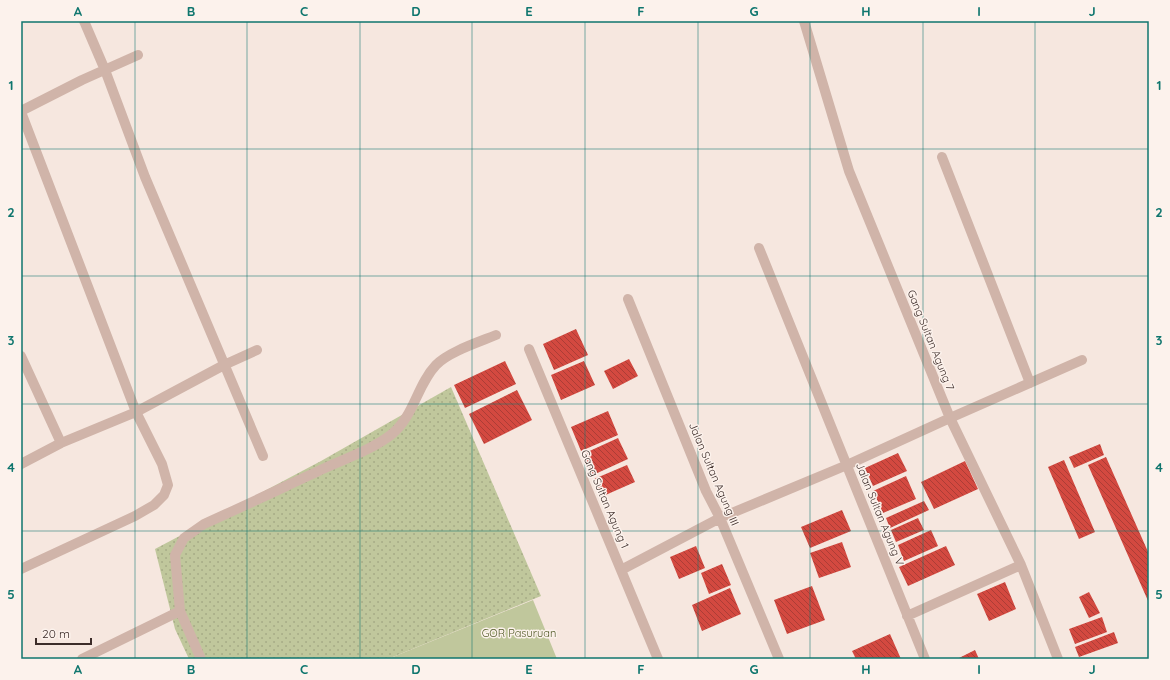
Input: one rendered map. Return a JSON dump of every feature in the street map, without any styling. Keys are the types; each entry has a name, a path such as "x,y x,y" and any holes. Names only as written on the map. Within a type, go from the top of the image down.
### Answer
{"street":[{"path":"84,21 105,70 145,177 263,456"},
{"name":"Gang Sultan Agung 7","path":"804,21 849,171 950,418 1021,565 1058,659"},
{"path":"21,569 135,516 154,505 164,495 168,485 162,464 136,412 21,111 82,80 138,55"},
{"path":"942,157 1030,383"},
{"name":"Jalan Sultan Agung V","path":"760,248 925,659"},
{"name":"Jalan Sultan Agung III","path":"628,299 706,491 720,518 779,659"},
{"path":"201,659 177,613 175,556 184,538 204,524 363,450 391,435 401,426 408,416 429,374 437,364 449,355 496,335"},
{"name":"Gang Sultan Agung 1","path":"529,349 658,659"},
{"path":"21,464 61,443 136,412 224,365 257,350"},
{"path":"621,570 720,518 847,465 1082,360"},
{"path":"22,362 61,443"},
{"path":"907,616 1021,565"},
{"path":"82,659 177,613"}],"green space":[{"path":"451,387 541,596 388,659 189,659 175,629 155,549 321,461"},
{"name":"GOR Pasuruan","path":"533,600 557,659 388,659"}],"building":[{"path":"576,329 588,355 554,370 543,344"},
{"path":"629,359 638,376 613,389 604,371"},
{"path":"505,361 516,384 465,408 454,385"},
{"path":"584,361 595,385 561,400 551,375"},
{"path":"517,390 532,420 484,444 469,414"},
{"path":"608,411 618,435 581,451 571,427"},
{"path":"618,438 628,459 593,475 583,454"},
{"path":"1100,444 1104,455 1074,468 1069,457"},
{"path":"898,453 907,471 873,486 865,468"},
{"path":"1106,457 1149,554 1149,603 1088,465"},
{"path":"1064,460 1095,532 1079,539 1048,467"},
{"path":"965,461 978,489 934,509 921,482"},
{"path":"627,465 635,482 601,497 594,479"},
{"path":"906,476 916,499 883,513 873,491"},
{"path":"924,501 929,510 890,528 886,518"},
{"path":"842,510 851,531 810,548 801,527"},
{"path":"918,518 924,530 896,542 891,530"},
{"path":"931,530 938,546 904,561 898,545"},
{"path":"842,542 851,567 819,578 810,553"},
{"path":"696,546 705,568 679,579 670,557"},
{"path":"946,546 955,565 908,586 899,567"},
{"path":"722,564 731,585 709,594 701,573"},
{"path":"1005,582 1016,609 989,621 977,594"},
{"path":"812,586 825,620 787,634 774,600"},
{"path":"730,588 741,614 702,631 692,605"},
{"path":"1089,592 1100,613 1089,618 1079,597"},
{"path":"1102,617 1107,632 1075,644 1069,629"},
{"path":"1114,632 1118,643 1079,657 1075,647"},
{"path":"890,634 901,659 856,659 852,651"},
{"path":"975,650 979,659 957,659"}]}
